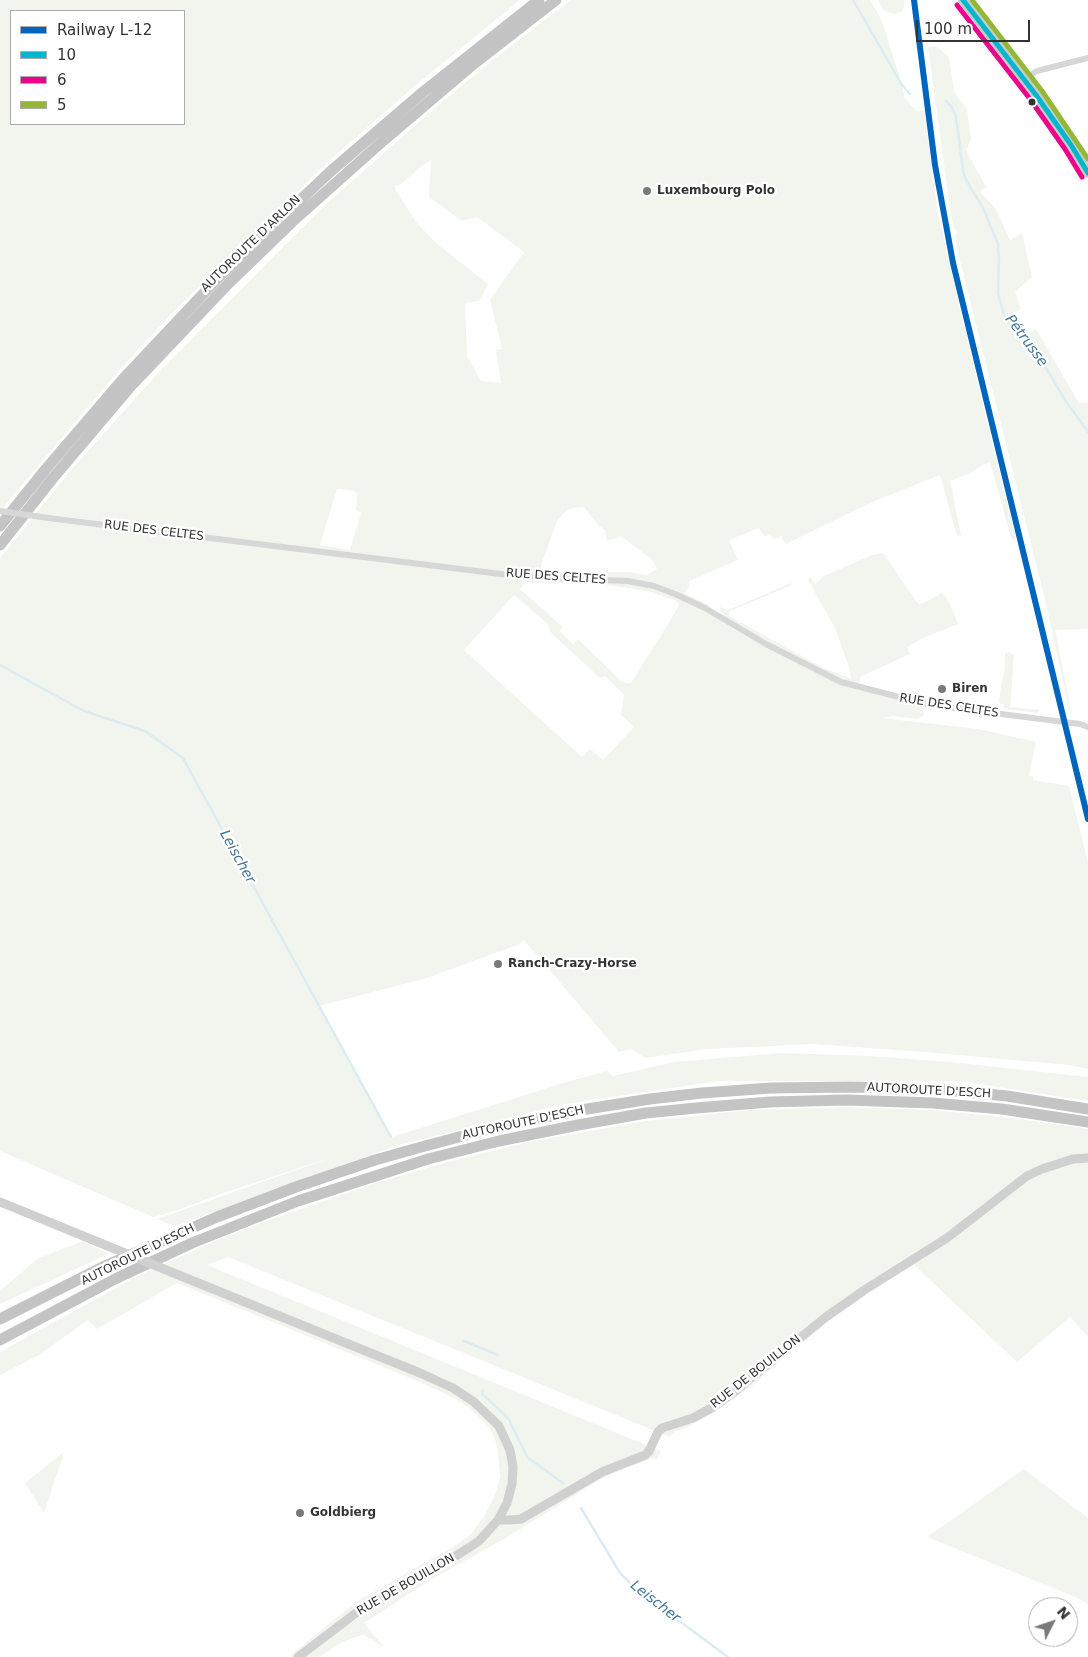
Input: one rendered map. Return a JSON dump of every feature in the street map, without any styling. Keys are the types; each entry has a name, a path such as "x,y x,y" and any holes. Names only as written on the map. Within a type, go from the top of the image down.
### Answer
{"highway":[{"name":"AUTOROUTE D'ARLON","path":"0,526 44,470 123,379 220,276 338,165 424,92 538,0"},
{"name":"AUTOROUTE D'ARLON","path":"0,544 131,386 228,284 292,222 384,140 470,67 556,0"},
{"name":"AUTOROUTE D'ESCH","path":"1,1318 105,1266 218,1217 296,1187 375,1160 425,1146 501,1126 581,1110 702,1093 771,1088 849,1087 944,1090 1007,1096 1088,1109"},
{"name":"AUTOROUTE D'ESCH","path":"1,1340 117,1278 192,1243 298,1200 428,1159 499,1141 578,1125 646,1113 696,1108 770,1102 846,1100 933,1103 1002,1109 1088,1122"}],"main road":[{"path":"963,0 1071,145 1088,173"},
{"name":"RUE DE BOUILLON","path":"298,1657 356,1613 460,1554 478,1541 498,1520 521,1519 602,1472 645,1455 662,1428 693,1418 734,1392 826,1317 860,1293 948,1238 1027,1176 1073,1159 1088,1158"},
{"path":"0,1202 453,1388 474,1402 499,1426 510,1450 512,1484 507,1503 498,1520"}],"street":[{"path":"1024,80 1034,72 1088,58"},
{"name":"RUE DES CELTES","path":"0,511 526,577 628,581 654,586 705,608 781,652 841,682 930,705 1080,724 1088,727"}],"shaded area":[{"path":"0,0 520,0 417,84 331,159 177,308 115,375 0,511"},
{"path":"571,0 870,0 882,21 905,99 917,111 924,110 938,214 1016,539 1013,540 1011,537 990,462 971,473 950,481 961,535 957,536 940,475 870,503 786,544 781,536 774,540 770,534 765,537 759,528 729,540 738,560 689,581 689,587 684,593 710,606 705,608 722,618 723,613 720,611 720,607 728,610 791,583 792,585 730,611 729,616 822,667 851,679 850,670 835,628 808,580 810,577 815,584 824,576 872,555 883,553 919,605 942,593 948,600 958,624 925,637 907,647 910,654 860,677 857,687 930,705 923,709 924,715 918,719 893,716 882,718 978,729 1036,742 1029,775 1033,777 1033,780 1069,786 1088,862 1088,1069 1070,1065 813,1044 707,1049 645,1058 631,1049 619,1052 524,940 520,944 427,978 319,1006 392,1137 607,1071 613,1076 674,1062 782,1053 869,1056 950,1062 1088,1077 1088,1101 960,1081 718,1081 565,1104 398,1145 175,1226 157,1219 336,1156 153,1217 0,1151 0,558 71,470 159,372 324,206 436,107 494,59","holes":["431,160 429,197 462,221 477,217 524,252 490,300 502,349 496,350 501,383 481,381 467,356 465,303 479,301 488,284 436,243 416,222 395,189 395,186 400,185","337,489 356,492 356,510 361,513 350,550 320,545","584,507 598,525 605,530 607,541 621,536 652,560 657,569 646,575 629,572 579,572 578,574 551,573 553,577 543,577 541,565 557,521 568,509","525,582 606,585 629,588 652,592 677,601 679,604 631,683 621,681 578,639 573,644 560,631 563,627 520,589","514,595 548,624 551,633 600,678 605,676 624,695 621,715 634,727 603,760 590,749 582,757 464,650"]},
{"path":"878,0 904,0 904,8 895,14 884,11"},
{"path":"936,46 949,57 954,92 967,109 971,140 966,150 986,187 980,192 996,209 1010,241 1022,233 1032,277 1015,292 1021,309 1005,318 1020,337 1036,329 1079,403 1088,403 1088,629 1055,630 1071,717 1045,599 960,261 955,236 958,233 954,228 951,215 928,47"},
{"path":"1009,652 1014,655 1010,707 1039,710 1038,713 1004,709 1004,704 1001,704 999,701 1005,669 1005,653"},
{"path":"846,1107 932,1110 1012,1118 1088,1129 1088,1337 1070,1317 1017,1362 914,1265 832,1317 775,1364 776,1366 765,1373 753,1385 715,1412 684,1429 675,1431 670,1437 228,1257 207,1265 661,1451 657,1460 653,1458 606,1476 509,1536 429,1581 364,1623 384,1647 364,1635 339,1644 319,1657 293,1657 291,1655 356,1602 458,1544 471,1534 485,1515 495,1495 500,1477 498,1451 490,1428 470,1408 450,1396 415,1380 177,1283 97,1329 88,1320 39,1355 0,1375 0,1352 132,1279 215,1241 258,1224 373,1184 451,1161 529,1142 646,1121 750,1110"},
{"path":"83,1241 108,1254 0,1304 0,1291 37,1259"},
{"path":"64,1452 44,1513 25,1483"},
{"path":"1024,1469 1088,1518 1088,1604 1078,1597 927,1537"}],"waterway":[{"name":"Pétrusse","path":"853,0 902,85 910,94"},
{"name":"Pétrusse","path":"946,101 956,116 963,171 966,180 983,208 998,244 998,294 1005,318 1043,363 1067,403 1088,432"},
{"name":"Leischer","path":"0,665 84,711 145,731 183,758 391,1137"},
{"name":"Leischer","path":"464,1341 498,1355"},
{"name":"Leischer","path":"483,1390 482,1394 509,1420 527,1457 563,1483"},
{"name":"Leischer","path":"581,1508 620,1573 637,1590 728,1657"}],"rail line":[{"name":"L-12","path":"914,0 935,165 953,263 1088,819"}],"transit line":[{"name":"10","path":"963,0 1036,95 1088,173"},
{"name":"5","path":"972,0 1042,91 1088,159"},
{"name":"6","path":"957,5 1030,99 1082,177"}],"place":[{"name":"Luxembourg Polo","path":"647,191"},
{"name":"Biren","path":"942,689"},
{"name":"Ranch-Crazy-Horse","path":"498,964"},
{"name":"Goldbierg","path":"300,1513"}]}
